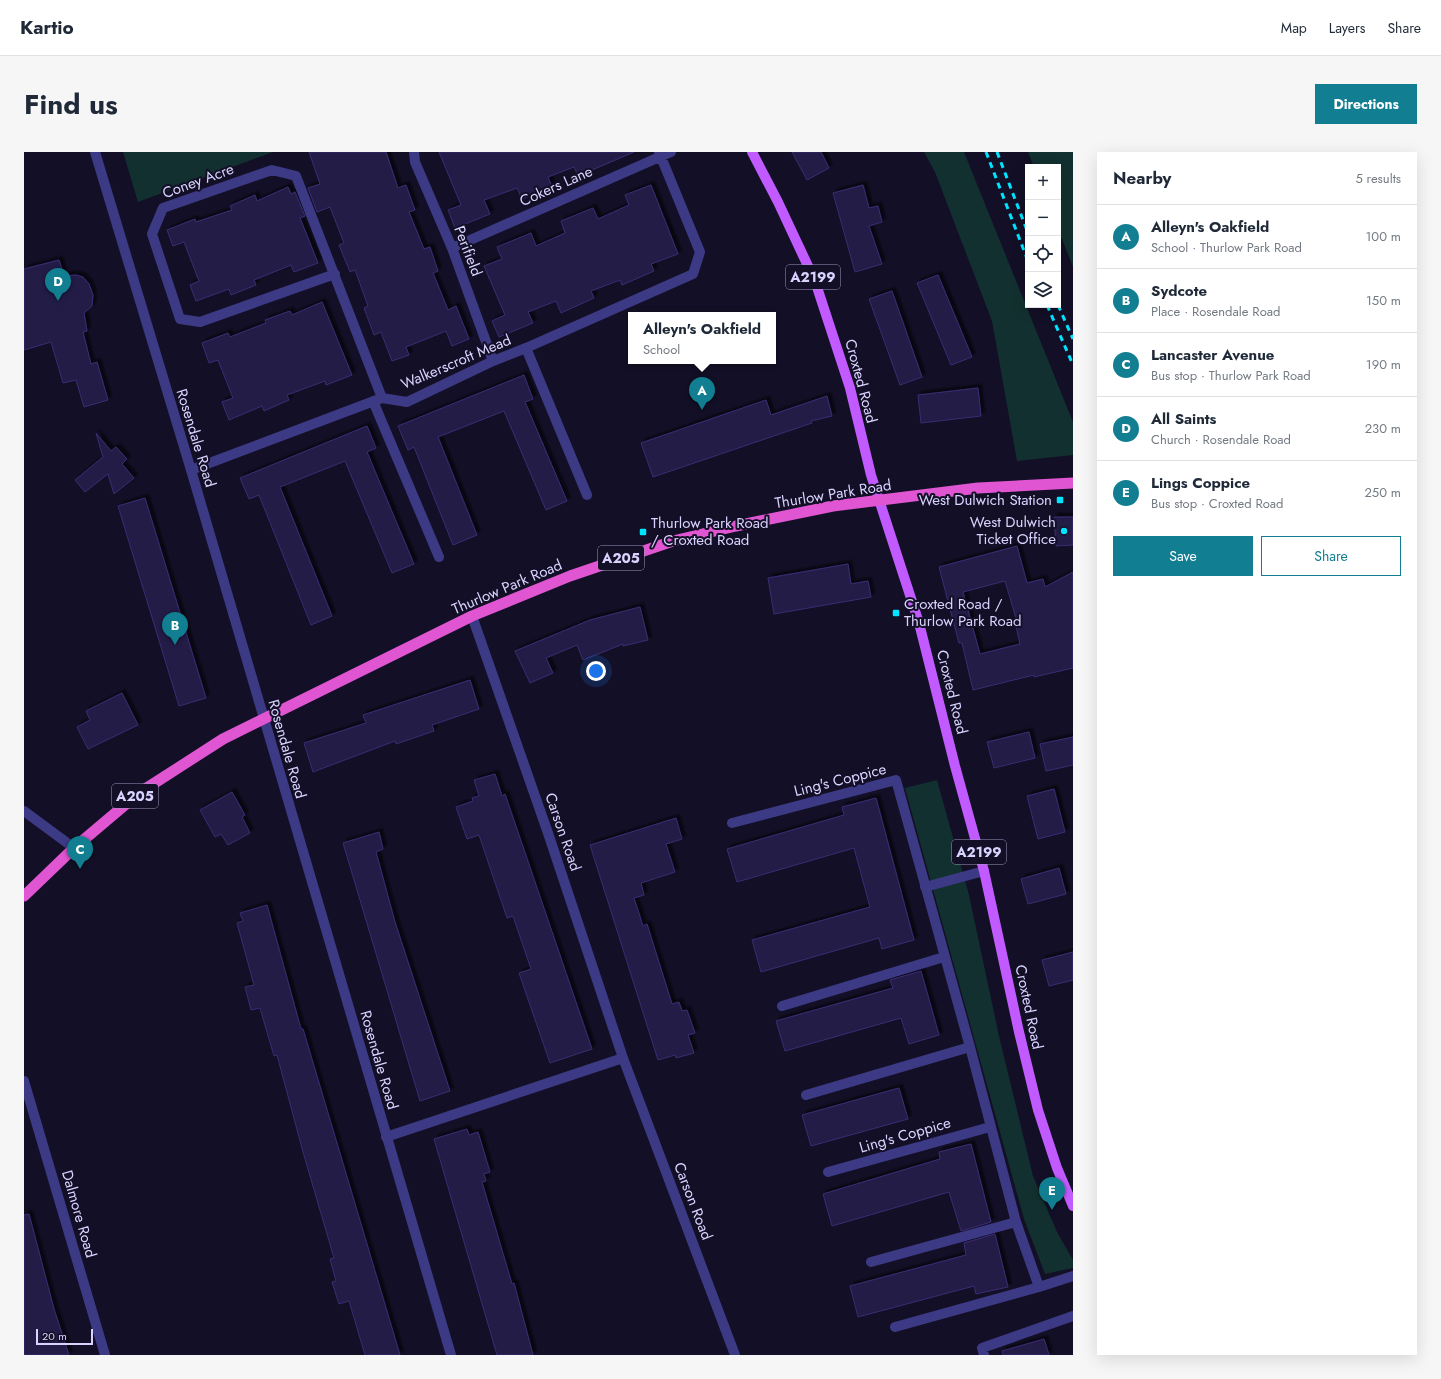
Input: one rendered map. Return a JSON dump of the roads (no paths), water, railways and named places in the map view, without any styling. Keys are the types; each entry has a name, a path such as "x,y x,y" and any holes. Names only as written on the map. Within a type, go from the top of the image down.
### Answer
{"highway":[{"name":"Thurlow Park Road","path":"24,896 74,848 138,794 223,739 472,616 570,576 673,541 833,506 978,488 1073,482"}],"main road":[{"name":"Croxted Road","path":"752,152 778,202 815,281 850,388 865,453 919,623 955,766 984,871 1019,1032 1038,1110 1057,1168 1073,1206"}],"street":[{"name":"Rosendale Road","path":"95,152 191,470 451,1355"},
{"name":"Perifield","path":"414,152 416,162 452,248 493,362"},
{"name":"Cokers Lane","path":"452,248 660,154 672,152"},
{"name":"Walkerscroft Mead","path":"191,470 378,399 407,402 493,362 693,274 700,252 660,154"},
{"name":"Coney Acre","path":"335,274 200,322 180,319 152,234 163,208 272,170 296,176 335,274 378,399 439,557"},
{"path":"526,348 586,495"},
{"name":"Carson Road","path":"472,616 548,833 623,1058 735,1355"},
{"name":"Ling's Coppice","path":"732,823 896,780 970,1046 1016,1222 1039,1288"},
{"path":"24,811 74,848"},
{"path":"925,887 984,871"},
{"path":"782,1006 944,957"},
{"path":"806,1096 970,1046"},
{"path":"386,1137 623,1058"},
{"name":"Dalmore Road","path":"24,1082 105,1355"},
{"name":"Ling's Coppice","path":"828,1172 990,1127"},
{"path":"871,1262 1016,1222"},
{"path":"895,1327 1039,1288 1073,1276"},
{"path":"984,1355 982,1348 1073,1316"}],"railway":[{"path":"986,152 1025,253"},
{"path":"997,152 1025,225"},
{"path":"1048,308 1073,365"},
{"path":"1059,308 1073,339"}],"place":[{"name":"All Saints","path":"58,301"},
{"name":"Alleyn's Oakfield","path":"702,410"},
{"name":"West Dulwich Station","path":"1060,500"},
{"name":"West Dulwich Ticket Office","path":"1064,531"},
{"name":"Thurlow Park Road / Croxted Road","path":"643,532"},
{"name":"Croxted Road / Thurlow Park Road","path":"896,613"},
{"name":"Sydcote","path":"175,645"},
{"name":"Lancaster Avenue","path":"80,869"},
{"name":"Lings Coppice","path":"1052,1210"}]}
